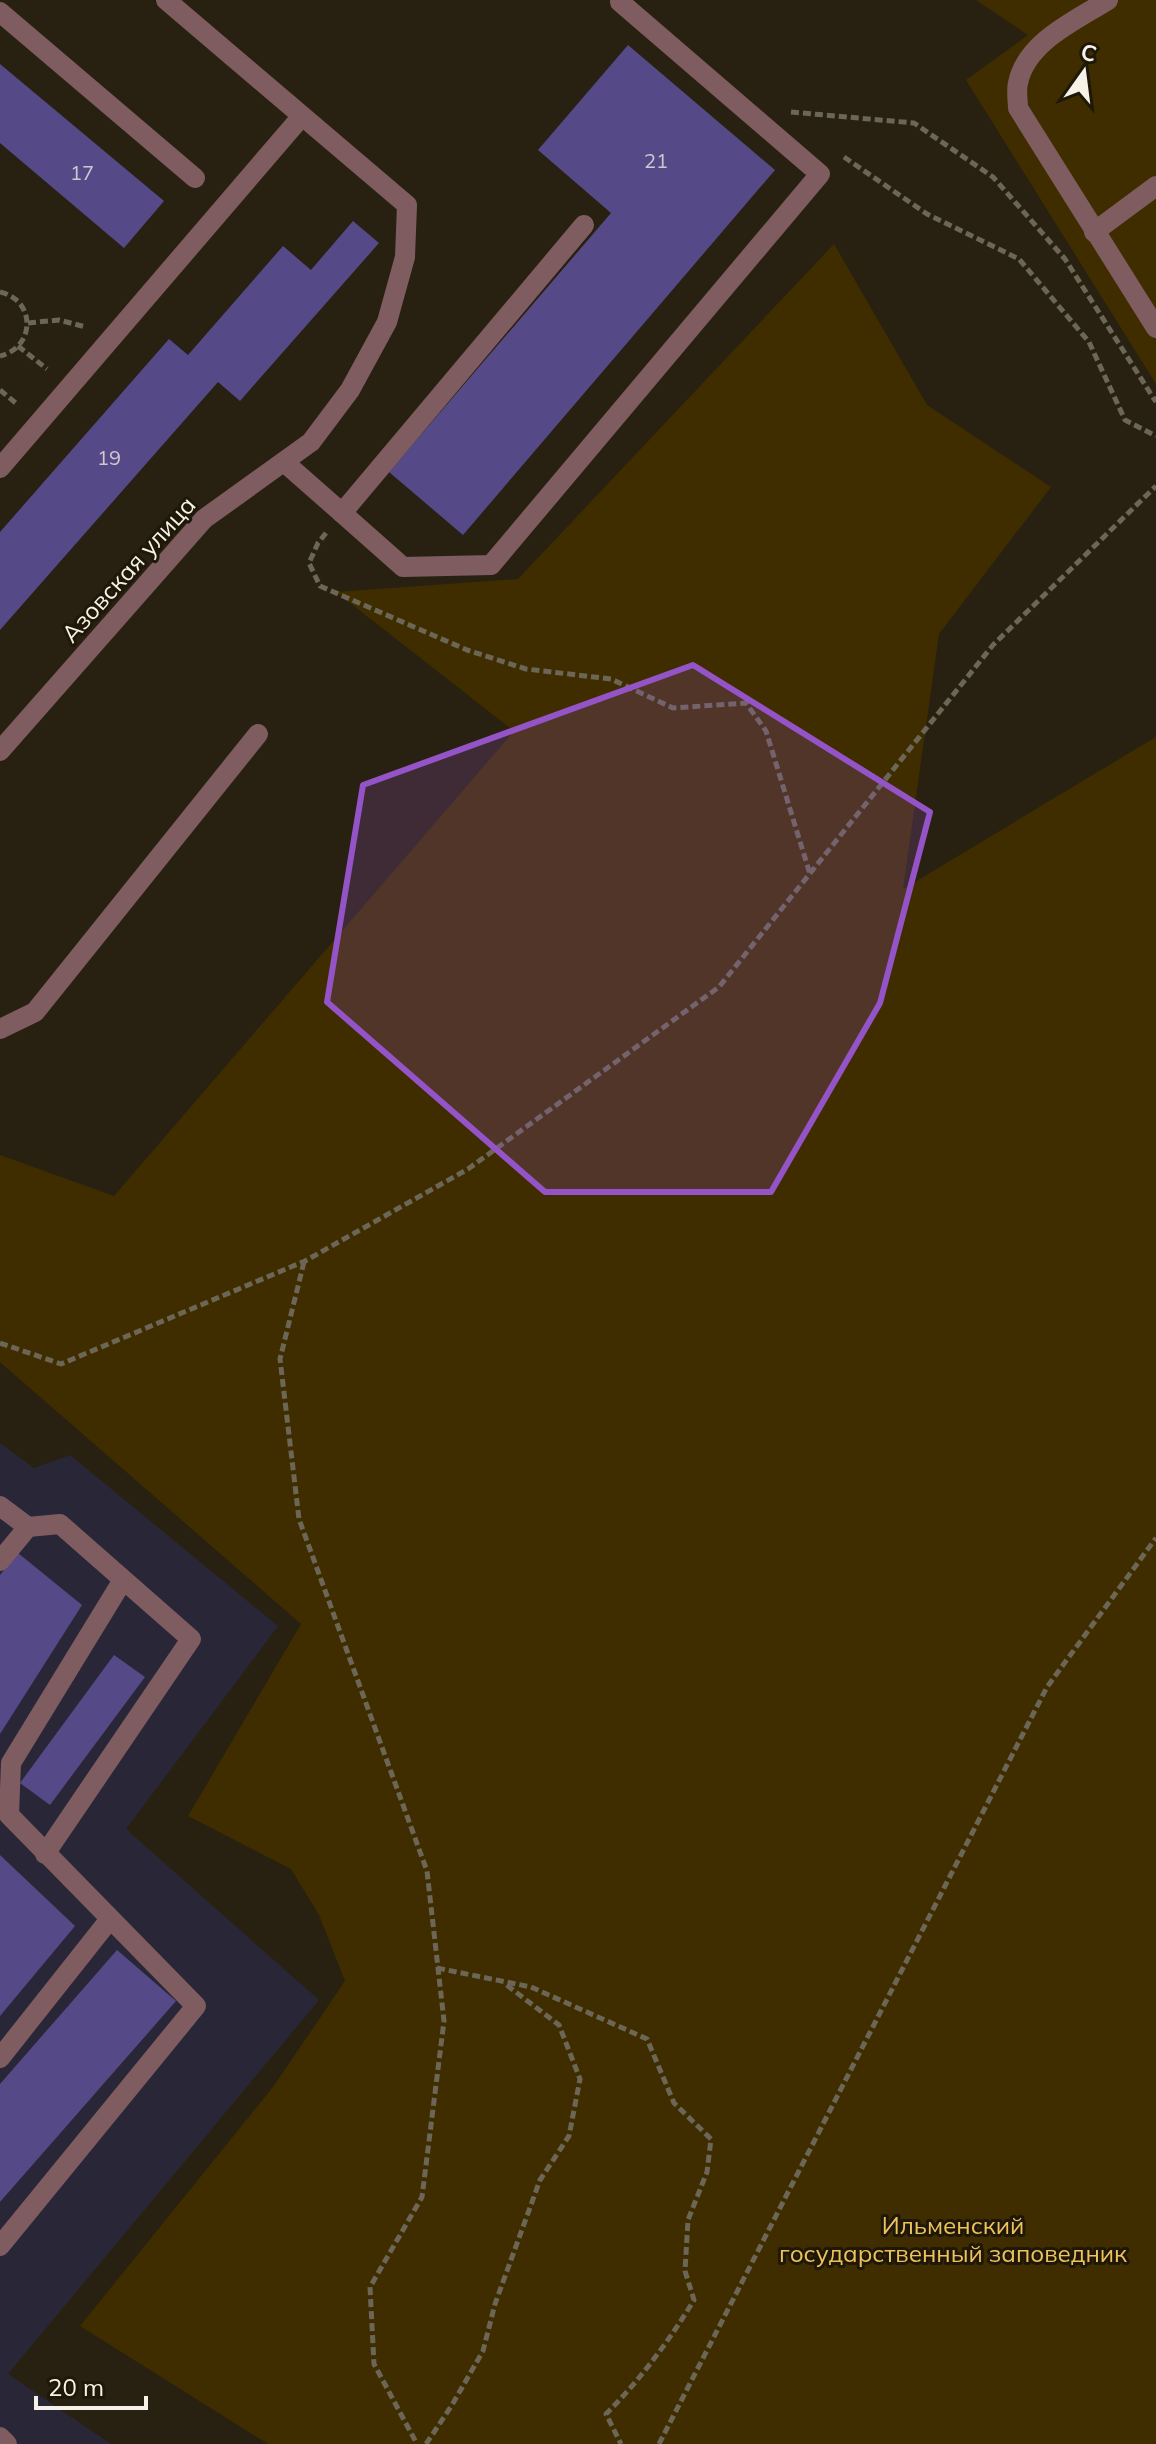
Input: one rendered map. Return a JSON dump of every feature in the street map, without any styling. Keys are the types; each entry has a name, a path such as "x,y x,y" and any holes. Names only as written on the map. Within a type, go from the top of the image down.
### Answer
{"street":[{"name":"Азовская улица","path":"0,751 204,519 311,442 350,390 387,322 405,257 407,205 166,0"},
{"path":"1108,0 1027,57 1017,85 1018,108 1156,328"},
{"path":"284,462 403,567 491,565 820,174 620,2"},
{"path":"0,12 195,178"},
{"path":"0,468 302,116"},
{"path":"1094,232 1156,186"},
{"path":"342,513 584,225"},
{"path":"0,1029 35,1012 258,734"},
{"path":"0,1506 28,1527 60,1524 191,1639 45,1854"},
{"path":"0,1561 28,1527"},
{"path":"0,2246 196,2006 9,1815 11,1763 123,1580"},
{"path":"0,2058 110,1919"},
{"path":"0,2437 7,2444"}],"path":[{"path":"746,110 825,113 914,123 993,177 1065,259 1156,402"},
{"path":"831,152 844,157 927,214 1019,259 1089,342 1125,420 1156,436"},
{"path":"0,292 22,304 28,323 18,346 0,356"},
{"path":"28,323 59,320 115,334"},
{"path":"18,346 70,386"},
{"path":"0,1343 61,1364 305,1261 468,1169 719,987 993,645 1156,486"},
{"path":"342,513 318,543 309,563 320,586 467,650 526,669 611,679 673,708 746,703 766,731 810,874"},
{"path":"305,1261 280,1359 299,1519 427,1871 444,2021 422,2197 370,2287 374,2364 417,2444"},
{"path":"659,2444 1047,1687 1156,1538"},
{"path":"437,1968 531,1987 647,2039 674,2103 711,2139 707,2172 688,2220 685,2271 694,2300 672,2336 626,2395 606,2414 621,2444"},
{"path":"426,2444 483,2351 495,2304 540,2180 569,2136 580,2079 559,2025 500,1980"}],"highlighted area":[{"path":"693,665 930,812 880,1003 771,1192 545,1192 327,1002 363,785"}],"shaded area":[{"path":"0,1443 34,1468 70,1455 278,1626 126,1829 319,2000 8,2374 111,2444 0,2444"}],"green space":[{"path":"976,0 1156,0 1156,384 966,80 1028,35"},
{"name":"Ильменский государственный заповедник","path":"834,244 927,405 1051,487 939,634 903,889 1156,737 1156,2444 268,2444 80,2326 273,2087 345,1981 319,1915 291,1869 188,1816 301,1624 0,1362 0,1155 114,1196 514,731 336,592 518,579"}],"building":[{"path":"628,45 775,170 463,535 389,472 611,213 538,150"},
{"path":"0,64 164,201 124,248 0,143"},
{"path":"353,221 379,243 240,401 218,382 0,630 0,532 169,339 188,355 283,246 311,270"},
{"path":"18,1553 82,1605 0,1734 0,1575"},
{"path":"114,1655 145,1677 50,1805 20,1783"},
{"path":"0,1855 75,1926 0,2016"},
{"path":"117,1950 176,2001 0,2202 0,2084"}]}
